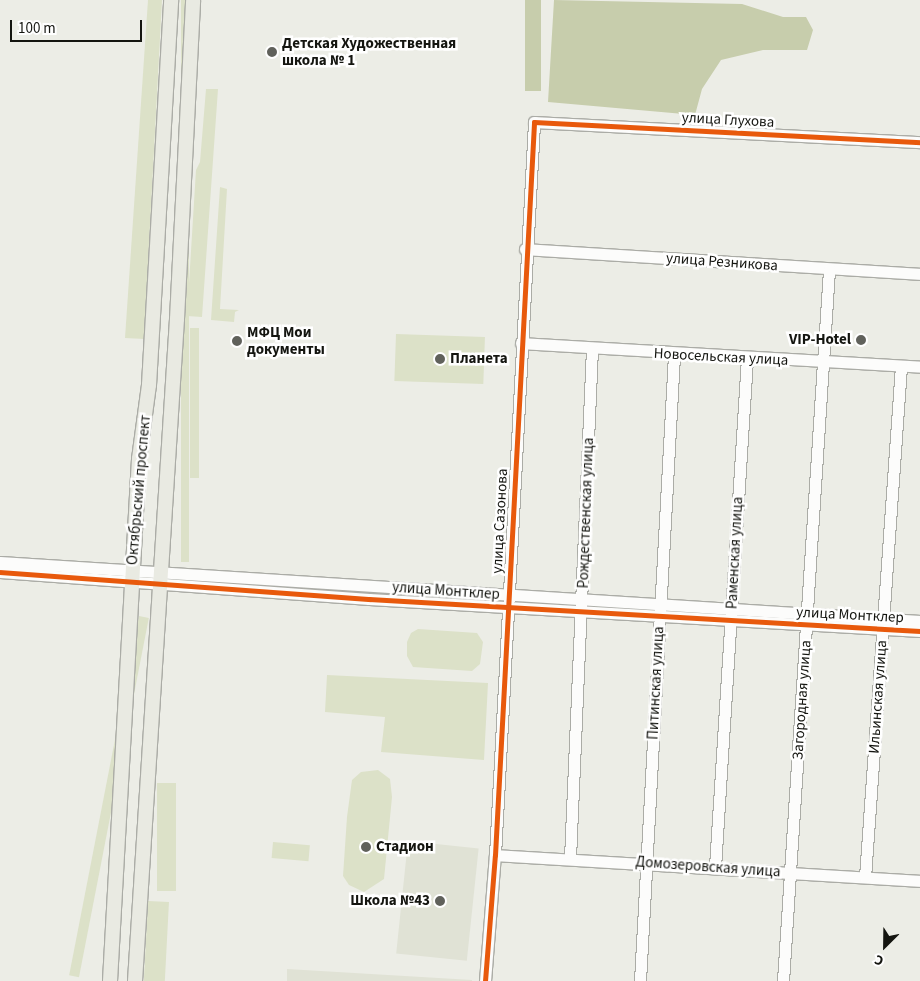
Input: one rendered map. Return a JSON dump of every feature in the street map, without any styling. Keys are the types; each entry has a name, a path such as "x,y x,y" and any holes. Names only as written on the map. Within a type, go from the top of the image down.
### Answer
{"main road":[{"name":"Октябрьский проспект","path":"110,981 139,458 149,385 171,0"},
{"name":"Октябрьский проспект","path":"136,981 193,0"}],"street":[{"name":"улица Глухова","path":"534,122 920,142"},
{"name":"улица Сазонова","path":"486,981 495,855 525,249 534,122"},
{"name":"улица Резникова","path":"525,249 920,274"},
{"name":"Загородная улица","path":"783,981 808,619 828,269"},
{"name":"Новосельская улица","path":"521,343 674,355 920,367"},
{"name":"Рождественская улица","path":"570,858 583,606 592,348"},
{"name":"Питинская улица","path":"640,981 648,864 674,355"},
{"name":"Раменская улица","path":"715,867 747,358"},
{"name":"Ильинская улица","path":"865,878 901,366"},
{"name":"улица Монтклер","path":"0,562 133,575 508,602 660,610 732,608 808,619 883,624 920,632"},
{"name":"улица Монтклер","path":"0,572 133,575"},
{"name":"улица Монтклер","path":"660,610 731,620 808,619"},
{"name":"улица Монтклер","path":"883,624 920,621"},
{"name":"Домозеровская улица","path":"495,855 570,858 920,881"}],"shaded area":[{"name":"Школа №43","path":"408,841 479,848 467,961 396,953"},
{"path":"287,969 472,980 472,981 287,981"}],"green space":[{"path":"148,0 162,0 144,339 125,338"},
{"path":"181,0 189,0 189,562 181,562"},
{"path":"525,0 541,0 541,91 525,91"},
{"path":"554,0 742,4 783,17 806,17 813,30 807,50 763,50 721,60 702,89 695,115 548,102"},
{"path":"206,89 218,89 202,317 187,316 196,170 200,162"},
{"path":"220,187 227,189 220,309 239,310 235,312 234,322 211,320"},
{"path":"190,328 199,328 199,478 190,478"},
{"name":"Планета","path":"396,334 485,337 483,384 394,381"},
{"path":"139,616 149,618 79,977 69,975"},
{"path":"418,629 477,633 483,642 480,664 472,671 413,667 407,656 407,642 411,633"},
{"path":"327,675 488,683 484,760 381,752 385,717 325,712"},
{"name":"Стадион","path":"378,770 390,779 392,797 384,879 364,892 349,885 343,876 347,817 352,780 361,772"},
{"path":"157,783 176,783 176,891 157,891"},
{"path":"273,842 310,845 308,861 272,858"},
{"path":"148,901 169,902 165,981 144,981"}],"cycle path":[{"path":"485,981 495,855 534,122 920,142"},
{"path":"0,572 369,599 920,631"}],"place":[{"name":"Детская Художественная школа № 1","path":"272,52"},
{"name":"VIP-Hotel","path":"861,340"},
{"name":"МФЦ Мои документы","path":"237,341"},
{"name":"Планета","path":"440,359"},
{"name":"Стадион","path":"366,847"},
{"name":"Школа №43","path":"440,901"}]}
